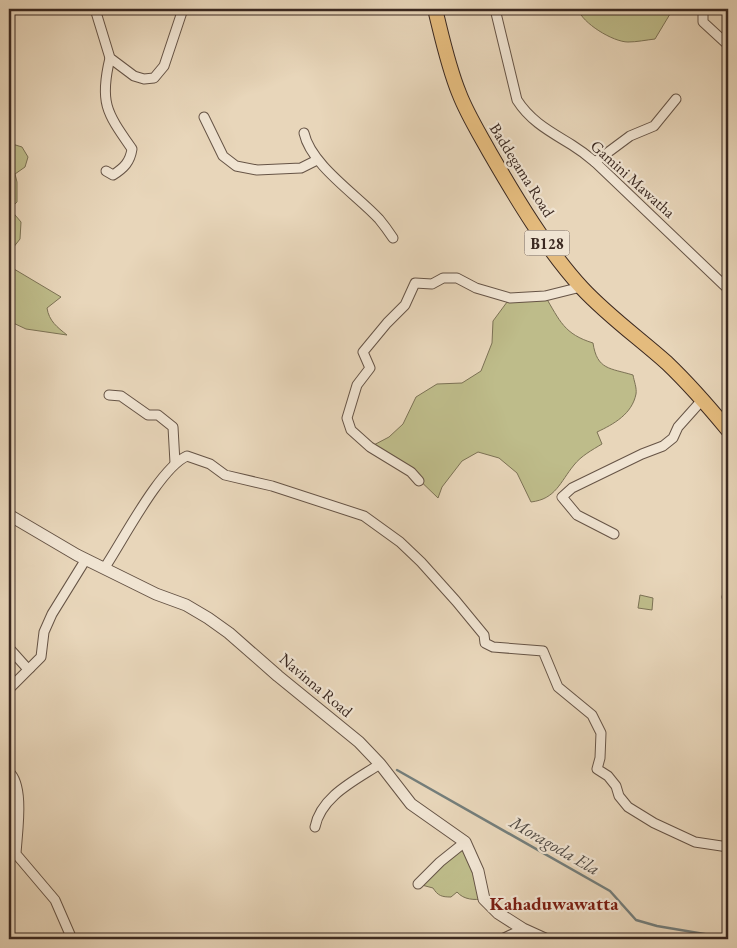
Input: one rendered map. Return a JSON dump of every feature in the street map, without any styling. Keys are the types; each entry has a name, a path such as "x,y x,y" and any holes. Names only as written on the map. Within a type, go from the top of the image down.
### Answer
{"main road":[{"name":"Baddegama Road","path":"435,9 453,75 472,120 504,177 557,257 582,287 611,316 667,363 703,399 728,430"}],"street":[{"path":"95,9 110,58 104,81 105,99 111,119 132,148 131,158 123,168 113,175 106,171"},
{"path":"110,58 134,76 144,80 154,78 164,66 183,9"},
{"name":"Gamini Mawatha","path":"495,9 517,100 524,112 552,134 574,146 595,162 728,289"},
{"path":"706,9 702,12 702,22 728,45"},
{"path":"595,162 630,136 654,126 676,99"},
{"path":"204,117 223,156 236,166 257,170 301,168 317,160"},
{"path":"304,133 306,143 317,160 379,220 393,238"},
{"path":"419,481 411,472 370,447 350,430 347,418 357,385 370,368 362,352 386,323 405,306 415,283 432,284 443,278 457,278 476,288 510,298 545,296 582,287"},
{"path":"109,395 121,396 148,414 158,415 173,427 175,463"},
{"path":"614,534 577,515 562,497 572,488 642,454 663,446 673,438 678,427 703,399"},
{"path":"106,569 107,564 134,520 175,463 187,456 210,464 225,475 272,486 359,513 400,542 456,601 484,635 485,643 493,647 543,651 558,687 592,715 601,734 600,758 597,769 608,776 616,786 618,796 628,808 654,823 695,842 728,847"},
{"name":"Navinna Road","path":"9,515 86,559 156,594 186,605 229,633 359,742 380,764 411,804 465,842"},
{"path":"9,689 41,657 44,632 52,614 86,559"},
{"path":"9,648 26,667 30,668"},
{"path":"315,827 321,810 336,794 380,764"},
{"path":"9,772 13,775 18,786 16,854 55,900 72,939"},
{"path":"418,884 440,862 465,842 478,871 484,899 498,913 545,939"},
{"path":"502,939 523,928"}],"shaded area":[{"path":"578,9 673,9 655,39 628,42 614,39 599,31 585,20"},
{"path":"9,143 22,147 28,157 25,167 15,174 17,202 10,209 21,222 20,239 9,253"},
{"path":"9,266 61,297 47,308 52,320 67,335 26,329 9,321"},
{"path":"545,296 569,331 593,343 601,363 611,369 633,375 636,387 631,407 616,422 597,432 602,444 577,462 557,489 546,497 531,502 517,473 499,458 478,452 462,461 442,487 438,498 411,472 370,447 389,437 403,424 416,397 437,384 462,383 481,371 492,343 493,321 510,298"},
{"path":"640,595 653,598 652,610 638,608"},
{"path":"465,842 484,899 469,899 457,892 451,897 443,896 433,888 418,884"}],"waterway":[{"name":"Moragoda Ela","path":"397,770 610,891 636,920 657,926 728,938"}],"district":[{"name":"Kahaduwawatta","path":"554,903"}]}
